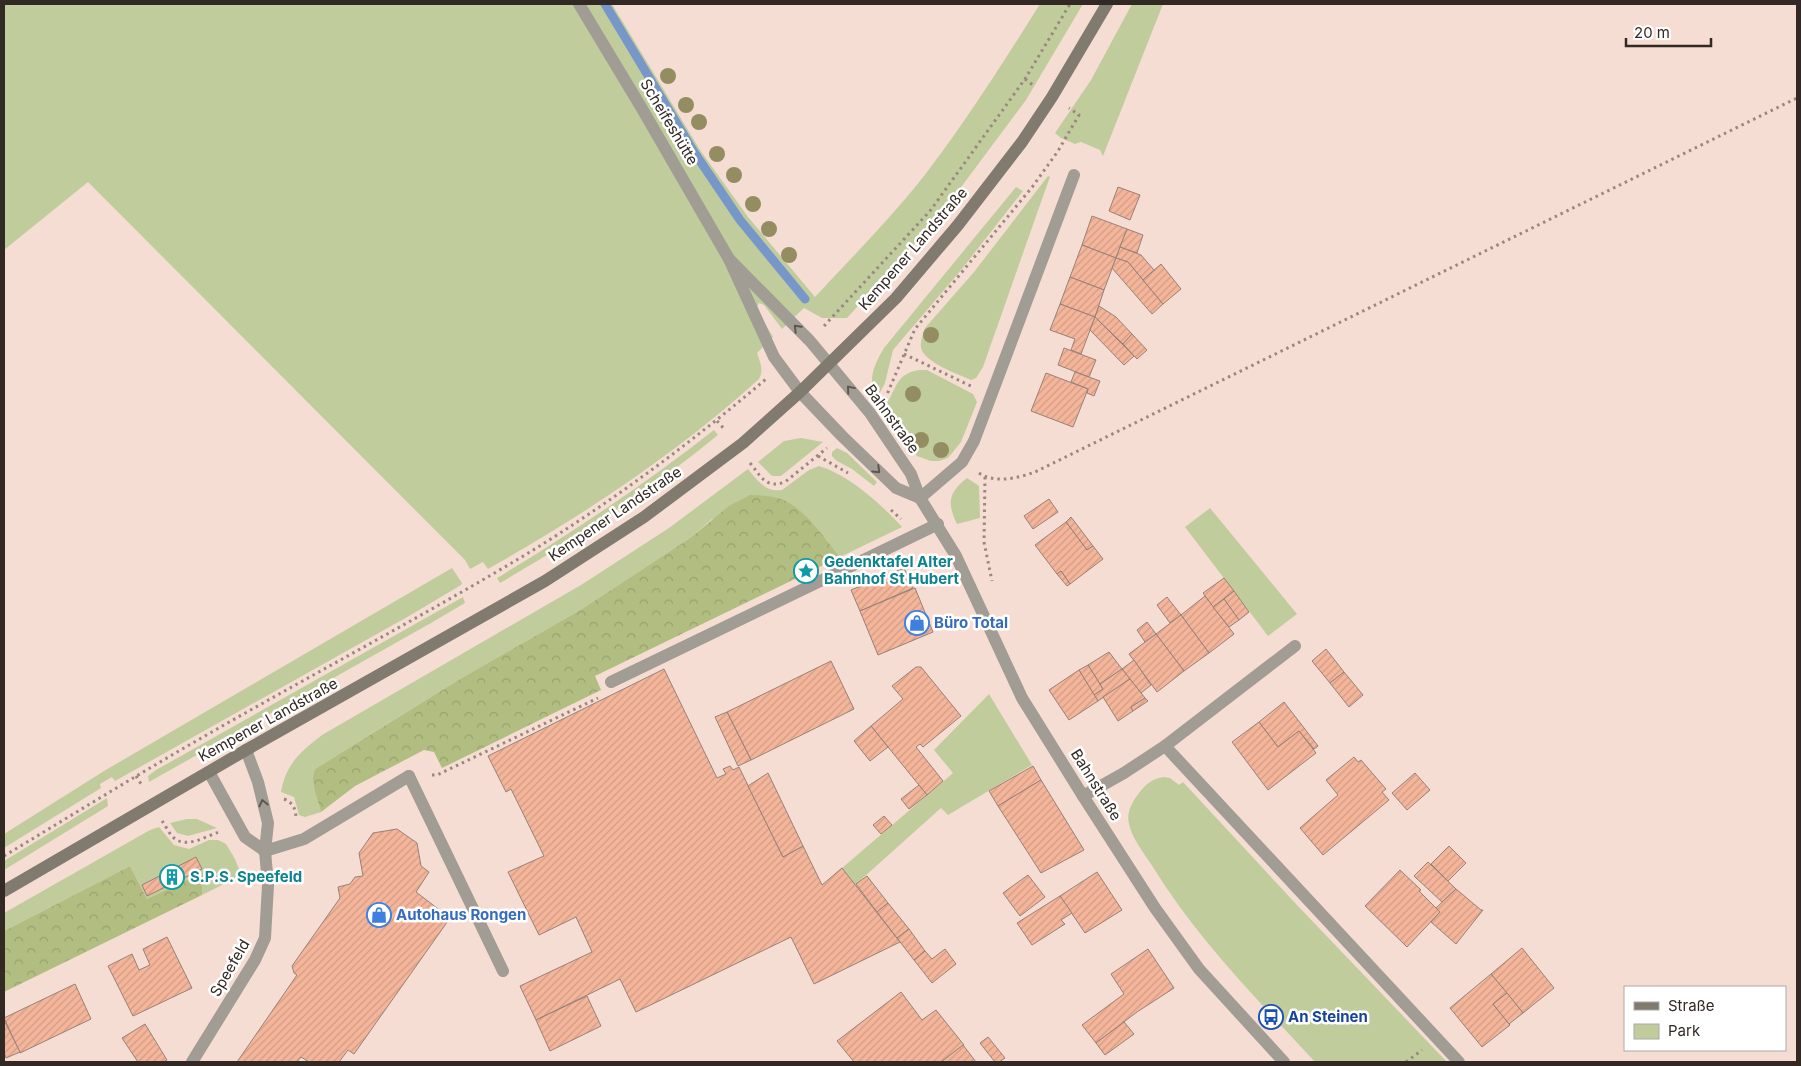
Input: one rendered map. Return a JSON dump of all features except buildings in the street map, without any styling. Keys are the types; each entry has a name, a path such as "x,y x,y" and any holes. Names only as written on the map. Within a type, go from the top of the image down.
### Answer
{"street":[{"name":"Scheifeshütte","path":"579,4 729,259 774,357 800,392"},
{"name":"Kempener Landstraße","path":"4,892 246,750 545,581 644,517 738,447 830,364 896,298 958,225 1022,142 1052,97 1107,4"},
{"path":"800,392 896,488 920,498 962,462 974,441 1074,175"},
{"name":"Scheifeshütte","path":"729,259 810,341 830,364"},
{"name":"Bahnstraße","path":"830,364 870,414 911,474 920,498 938,524 974,590 1022,698 1155,908 1200,969 1284,1062"},
{"path":"611,682 938,524"},
{"path":"1083,796 1124,773 1165,746 1295,646"},
{"path":"1165,746 1459,1062"},
{"name":"Speefeld","path":"192,1062 255,960 265,938 268,885 265,851 268,823 258,782 246,750"},
{"path":"209,772 245,838 265,851 304,839 410,776 503,971"}],"path":[{"path":"810,341 930,211 1025,79 1070,4"},
{"path":"883,401 887,396 915,330 1033,186 1058,151 1079,115 1025,79"},
{"path":"993,586 984,542 985,477 1011,478 1035,472 1797,98"},
{"path":"904,354 990,396"},
{"path":"4,856 194,742 314,676 526,554 634,483 717,421 780,367"},
{"path":"717,421 767,482 771,484 784,482 818,456"},
{"path":"410,776 437,775 602,696 611,682"}],"green space":[{"path":"4,4 612,4 700,150 748,217 815,297 887,220 927,172 971,110 1040,4 1083,4 1026,100 938,218 847,318 822,318 804,308 782,329 764,305 759,303 757,310 773,337 757,353 761,369 759,379 696,432 594,505 488,569 483,562 470,569 465,560 88,182 4,250"},
{"path":"1132,4 1163,4 1103,156 1100,150 1081,142 1075,144 1055,133 1091,80"},
{"path":"1048,176 1050,177 983,367 976,378 971,380 935,363 921,348 921,340 925,328 974,272"},
{"path":"1016,187 1023,191 961,270 893,350 885,383 877,398 875,397 872,384 873,372 884,348"},
{"path":"927,370 973,394 977,402 961,442 948,458 939,461 931,461 917,456 881,410 890,398 899,380 910,372"},
{"path":"714,430 718,435 639,495 557,549 500,583 497,578 608,507 662,470"},
{"path":"801,438 823,442 781,476 772,476 758,462 784,441"},
{"path":"837,448 847,453 877,482 874,486 832,456 832,452"},
{"path":"819,466 842,476 864,491 902,527 840,557 819,531 712,519 690,538 582,609 460,679 315,769 313,785 321,812 305,817 299,815 294,797 281,792 286,774 295,759 322,735 581,585 669,528 748,469 766,487 782,490 809,470"},
{"path":"967,478 979,486 980,518 957,524 952,510 951,499 956,489"},
{"path":"750,495 773,497 790,503 814,524 840,557 595,676 601,690 442,768 434,752 424,750 355,786 321,812 313,785 315,769 460,679 582,609 690,538 729,506"},
{"path":"1210,508 1297,614 1268,636 1185,527"},
{"path":"452,568 462,583 461,585 115,781 112,777 100,784 101,788 4,848 4,834 104,771"},
{"path":"463,597 465,603 149,782 148,776 156,770"},
{"path":"989,694 1032,765 948,815 941,808 855,885 842,868 953,773 934,750"},
{"path":"1163,777 1170,778 1179,785 1183,782 1447,1062 1315,1062 1207,943 1135,840 1128,820 1132,804 1147,785"},
{"path":"107,798 108,806 4,870 4,861"},
{"path":"197,819 217,828 188,836 177,833 170,823"},
{"path":"159,827 174,845 189,849 209,840 218,840 226,844 235,859 242,877 236,878 202,895 203,872 147,899 130,866 4,931 4,913 150,830"},
{"path":"130,866 147,899 203,872 202,895 4,992 4,931"}],"waterway":[{"path":"605,4 694,152 740,220 805,299"}],"place":[{"name":"Gedenktafel Alter Bahnhof St Hubert","path":"806,571"},
{"name":"Büro Total","path":"917,623"},
{"name":"S.P.S. Speefeld","path":"172,877"},
{"name":"Autohaus Rongen","path":"379,915"},
{"name":"An Steinen","path":"1271,1017"}]}
